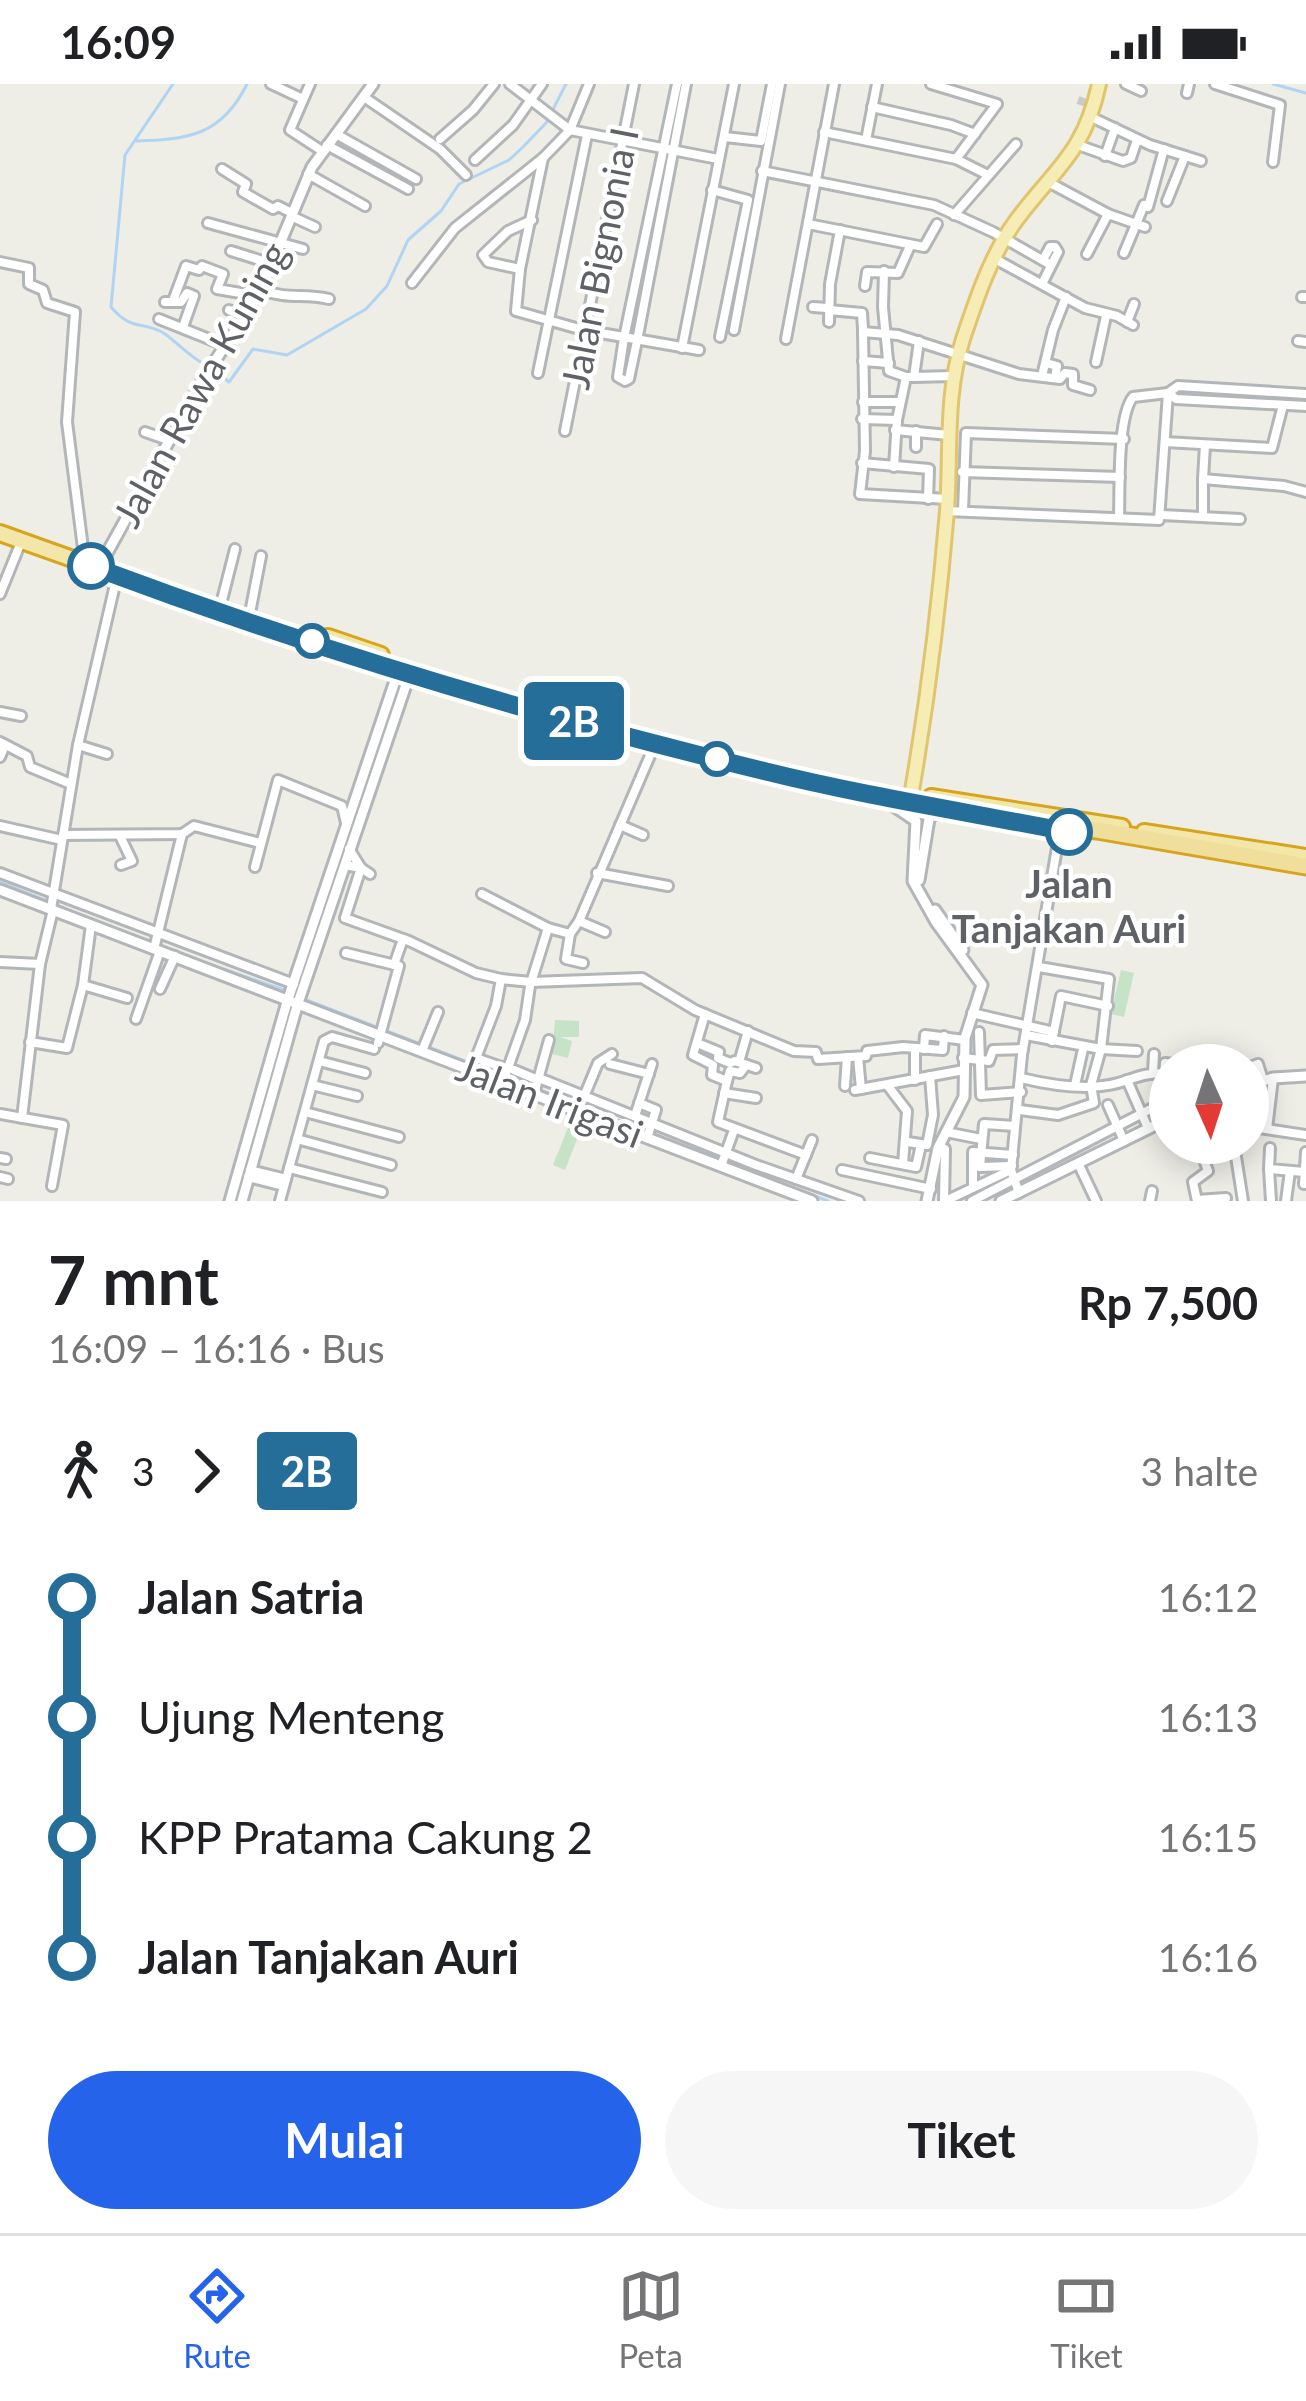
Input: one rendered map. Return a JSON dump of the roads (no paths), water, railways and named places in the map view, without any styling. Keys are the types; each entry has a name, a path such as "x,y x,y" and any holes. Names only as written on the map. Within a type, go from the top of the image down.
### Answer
{"highway":[{"path":"0,529 483,691 656,743 911,797 1306,856"},
{"path":"0,529 21,541 405,671 764,767 879,796 911,797 940,808 1306,870"},
{"path":"1000,819 1097,830 1306,870"}],"main road":[{"path":"911,797 934,652 958,434 953,376 958,356 1004,239 1078,146 1100,84"}],"street":[{"path":"271,84 303,99"},
{"path":"310,84 290,130 408,189"},
{"name":"Jalan Rawa Kuning","path":"102,562 205,376 260,293 308,174 373,84"},
{"path":"440,139 494,84"},
{"path":"510,84 571,130 719,160"},
{"path":"475,160 536,104 542,84"},
{"path":"412,283 455,228 571,130 589,84"},
{"name":"Jalan Bignonia I","path":"565,431 634,84"},
{"path":"669,149 624,338 618,378 625,381 637,341 682,84"},
{"path":"682,349 734,84"},
{"path":"724,137 760,141 776,84"},
{"path":"734,330 776,84"},
{"path":"786,339 834,84"},
{"path":"866,140 877,84"},
{"path":"931,84 969,89 993,100 995,108 956,159"},
{"path":"1126,84 1141,92"},
{"path":"1215,84 1280,105 1273,162"},
{"path":"364,98 440,149 466,175"},
{"path":"872,107 975,134"},
{"path":"1090,109 1137,140 1201,161"},
{"path":"1105,155 1115,128"},
{"path":"824,132 956,159 988,175"},
{"path":"336,134 416,178"},
{"path":"538,374 586,135"},
{"path":"1078,146 1130,160 1137,140"},
{"path":"954,215 1016,144"},
{"path":"1124,253 1148,206 1164,149"},
{"path":"1168,201 1185,156"},
{"path":"543,158 516,311 583,330 699,350"},
{"path":"222,169 246,184 243,192 315,226"},
{"path":"762,171 914,200 954,215 1047,263 1042,284"},
{"path":"308,174 365,206"},
{"path":"1050,183 1140,225"},
{"path":"712,190 748,200 720,337"},
{"path":"1087,254 1108,214"},
{"path":"520,269 488,262 483,255 508,231 532,220"},
{"path":"208,223 303,249"},
{"path":"808,224 910,246 927,246 937,224"},
{"path":"829,322 840,230"},
{"path":"865,286 867,272 898,273 910,246"},
{"path":"231,250 272,264"},
{"path":"995,259 1130,324 1134,304"},
{"path":"0,262 29,268 29,284 43,290 47,303 75,312 67,422 84,556"},
{"path":"183,327 195,297 187,293 181,302 169,301 186,266 223,274 218,289 329,299"},
{"path":"884,271 889,372 910,377 953,376"},
{"path":"1042,376 1066,297"},
{"path":"814,308 862,313 863,328"},
{"path":"229,310 242,316"},
{"path":"1096,362 1106,316"},
{"path":"159,319 224,346"},
{"path":"1090,390 1073,385 1073,374 1055,378 1018,374 886,332 863,332 862,495 928,499 962,511 1240,519"},
{"path":"894,467 899,402 919,341"},
{"path":"863,362 889,363"},
{"path":"1046,364 1058,366 1055,378"},
{"path":"1119,518 1128,402 1138,394 1168,393 1178,386 1306,394"},
{"path":"1168,393 1176,398 1306,406"},
{"path":"1161,518 1168,393"},
{"path":"863,402 899,402"},
{"path":"1165,442 1273,446 1283,405"},
{"path":"862,418 916,431 1124,439"},
{"path":"916,431 916,447"},
{"path":"145,432 168,440"},
{"path":"958,434 962,511"},
{"path":"1203,516 1205,445"},
{"path":"862,463 929,469 928,499"},
{"path":"962,472 1120,477"},
{"path":"1203,478 1306,492"},
{"path":"1284,486 1285,501"},
{"path":"0,594 21,541"},
{"path":"221,604 236,549"},
{"path":"250,613 260,556"},
{"path":"22,1118 40,964 70,784 117,574"},
{"path":"346,826 405,671"},
{"path":"230,1201 405,671"},
{"path":"0,712 21,716"},
{"path":"583,963 565,958 570,934 656,743"},
{"path":"0,757 3,744 27,756 30,767 70,784"},
{"path":"78,745 107,754"},
{"path":"255,867 278,780 342,806 345,865 297,987"},
{"path":"879,796 916,821 916,880 960,940 982,985 964,1040 964,1097 939,1146 927,1201"},
{"path":"916,880 929,819 940,808"},
{"path":"620,825 643,835"},
{"path":"0,826 62,838 182,835 194,826 260,844"},
{"path":"1001,1201 1015,1176 1023,1049 1060,830"},
{"path":"136,1019 182,835"},
{"path":"120,836 132,860 121,865"},
{"path":"345,848 370,874"},
{"path":"345,865 361,868"},
{"path":"361,868 344,917 476,974 531,982 642,978 705,1015 794,1052 815,1052 818,1058 866,1056 867,1052 903,1047 943,1050"},
{"path":"0,873 52,904 297,987"},
{"path":"597,873 668,886"},
{"name":"Jalan Irigasi","path":"0,890 52,904 92,925 157,943 175,956 292,1003 379,1036 424,1044 507,1074 648,1136 820,1196"},
{"path":"482,894 548,928 570,934"},
{"path":"579,921 605,932"},
{"path":"30,1042 67,1048 92,925"},
{"path":"501,980 476,1058 507,1074 548,928"},
{"path":"394,965 403,939"},
{"path":"282,1200 328,1038 379,1036 399,967 346,953"},
{"path":"160,989 175,956"},
{"path":"0,962 40,964"},
{"path":"1020,1110 1058,1115 1094,1103 1091,1085 1111,984 1105,976 1039,967"},
{"path":"83,986 127,998"},
{"path":"1053,1037 1061,995 1108,1006"},
{"path":"242,1201 292,1003"},
{"path":"424,1044 437,1012"},
{"path":"972,1013 1082,1049 1136,1051"},
{"path":"705,1015 693,1055 713,1064 712,1075 728,1081"},
{"path":"748,1030 748,1065 740,1073 730,1071 718,1120 806,1155"},
{"path":"979,1032 981,1095 1021,1092"},
{"path":"915,1080 925,1035 964,1040"},
{"path":"943,1073 944,1036"},
{"path":"537,1085 549,1040"},
{"path":"702,1046 719,1052 718,1058 730,1063 748,1065"},
{"path":"854,1088 883,1087 989,1061 992,1050 1023,1049"},
{"path":"1075,1085 1082,1049"},
{"path":"852,1057 854,1088"},
{"path":"852,1057 854,1088"},
{"path":"634,1116 651,1069 611,1059 598,1063 581,1103 634,1116 724,1159 734,1130"},
{"path":"319,1061 365,1073"},
{"path":"1022,1078 1091,1085 1149,1074"},
{"path":"908,1142 927,1145 930,1076"},
{"path":"1269,1078 1306,1076"},
{"path":"1126,1080 1145,1121"},
{"path":"312,1085 357,1096"},
{"path":"878,1104 883,1087"},
{"path":"883,1087 907,1111 904,1164"},
{"path":"724,1093 756,1098"},
{"path":"639,1103 656,1109 648,1136"},
{"path":"1108,1105 1120,1133"},
{"path":"932,1107 958,1112"},
{"path":"305,1112 399,1137"},
{"path":"0,1114 64,1126 52,1186"},
{"path":"944,1188 971,1187 1062,1162 1149,1117"},
{"path":"1145,1121 1149,1121"},
{"path":"1015,1176 980,1166 979,1153 986,1123 1016,1126"},
{"path":"1269,1129 1306,1135"},
{"path":"914,1132 929,1134"},
{"path":"946,1132 981,1139"},
{"path":"1062,1162 1078,1163 1120,1133"},
{"path":"297,1139 391,1165"},
{"path":"796,1179 812,1140"},
{"path":"870,1157 917,1166 922,1144"},
{"path":"939,1146 945,1149 945,1201 971,1187"},
{"path":"1270,1148 1271,1201"},
{"path":"1269,1169 1305,1184 1306,1152"},
{"path":"971,1187 972,1153 979,1153"},
{"path":"1078,1163 1096,1201"},
{"path":"1206,1164 1208,1171 1193,1182 1197,1200 1226,1198"},
{"path":"1237,1164 1243,1201"},
{"path":"842,1170 932,1189"},
{"path":"1290,1177 1304,1172"},
{"path":"249,1174 382,1192"},
{"path":"978,1199 1015,1176"},
{"path":"769,1177 796,1179 820,1196 859,1201"},
{"path":"1286,1201 1290,1177"}],"waterway":[{"path":"173,84 125,155 111,307 126,320 165,334 207,366"},
{"path":"136,141 202,131 226,114 247,84"},
{"path":"215,370 229,382 253,349 287,355 366,309 387,286 408,240 441,211 459,184 509,160 523,147 546,123 566,84"},
{"path":"1273,84 1306,93"},
{"path":"0,882 137,938"},
{"path":"174,952 290,992"},
{"path":"304,999 828,1201"},
{"path":"1058,1168 1149,1122"}],"tunnel":[{"path":"1078,100 1086,103"}],"place":[{"name":"Jalan Tanjakan Auri","path":"1069,832"}]}
